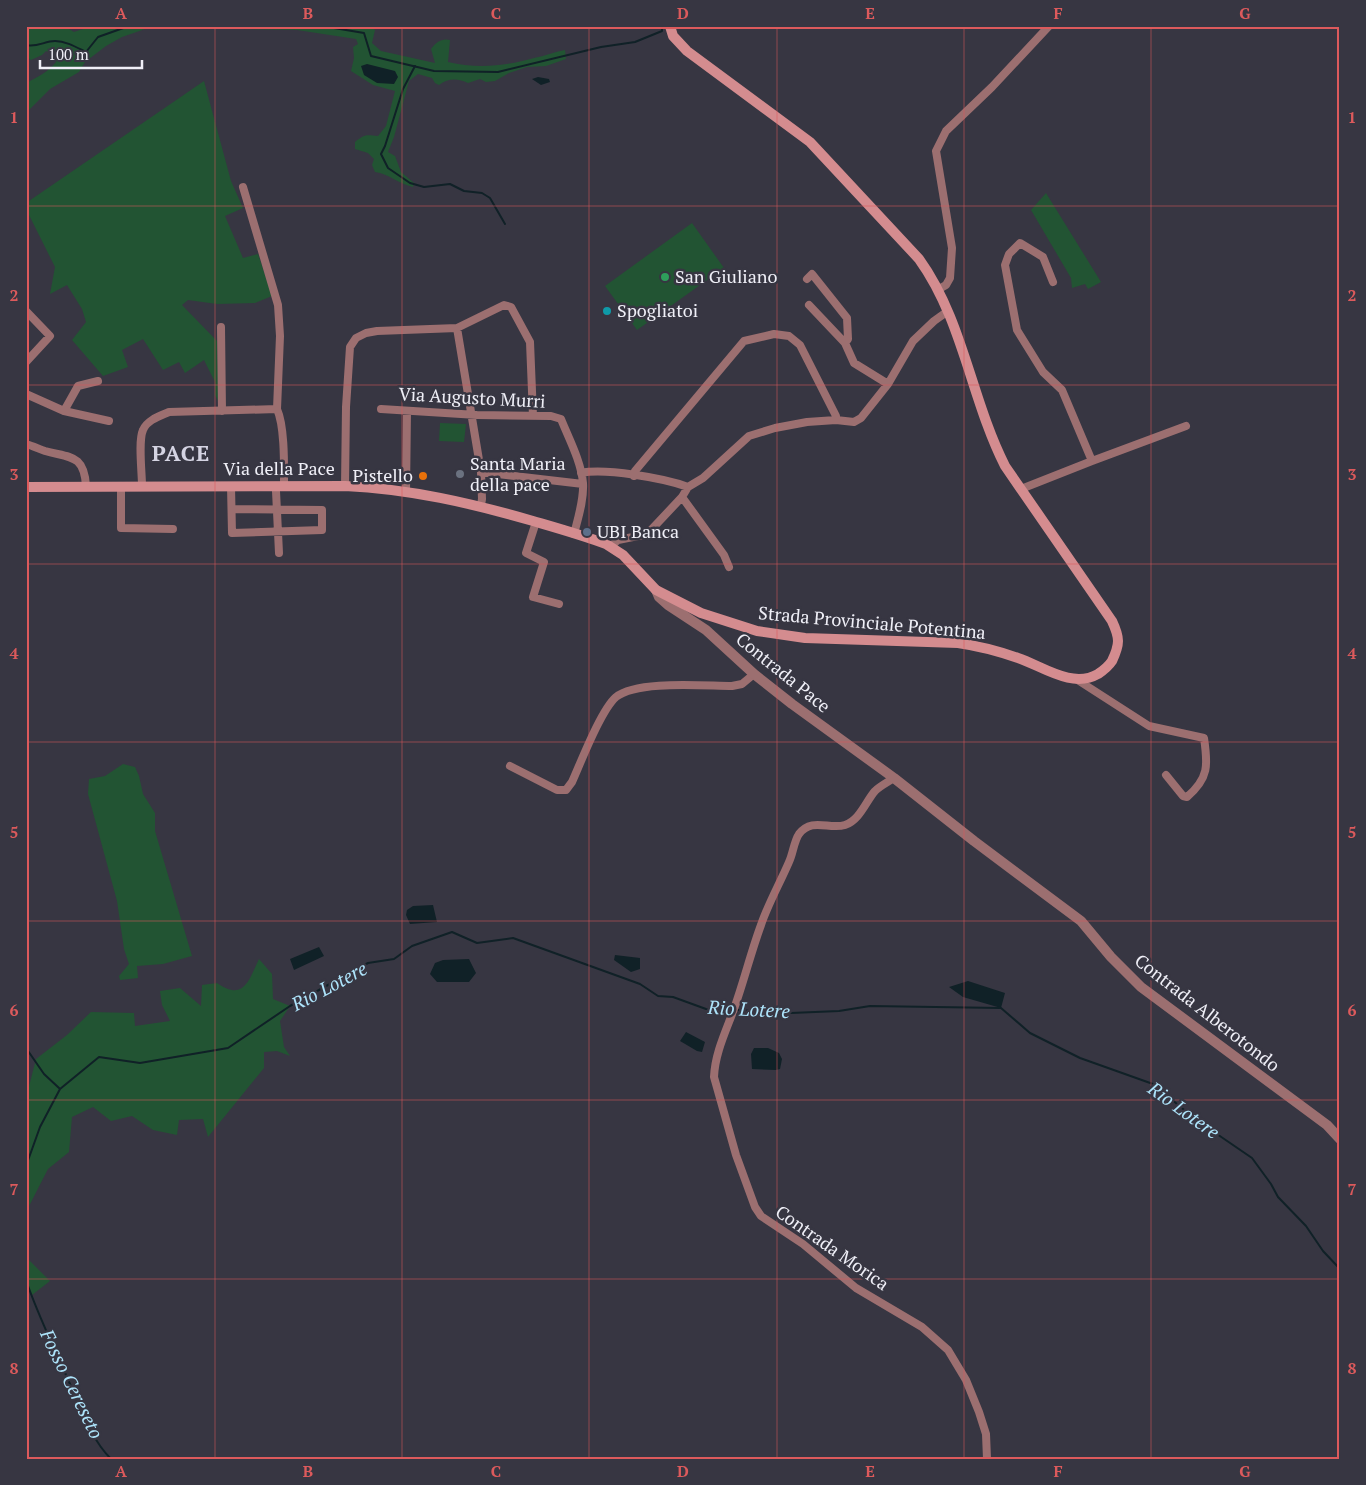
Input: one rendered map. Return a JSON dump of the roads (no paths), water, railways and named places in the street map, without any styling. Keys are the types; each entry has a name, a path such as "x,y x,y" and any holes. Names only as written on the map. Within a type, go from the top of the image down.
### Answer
{"main road":[{"path":"670,26 673,36 687,51 810,142 919,258 939,289 995,447 1021,490 1103,607 1118,634 1118,647 1109,666 1094,676 1076,679"},
{"name":"Via della Pace","path":"27,487 231,486 280,489 345,486 406,492 481,505 588,537 611,546 623,555 656,590"},
{"name":"Strada Provinciale Potentina","path":"656,590 701,613 757,631 805,638 934,642 983,647 1020,658 1044,670 1076,679"}],"street":[{"path":"939,289 946,285 950,278 952,248 936,150 946,131 992,87 1049,26"},
{"path":"243,187 278,305 280,336 277,409 282,441 280,489 277,509 279,553"},
{"path":"1053,282 1043,258 1020,243 1009,254 1005,265 1016,330 1043,372 1062,390 1092,461"},
{"path":"807,279 812,274 847,318 848,339 844,343"},
{"path":"345,486 346,407 350,347 356,338 366,333 458,328 504,305 511,307 530,342 533,416"},
{"path":"809,305 844,343 854,363 888,384"},
{"path":"26,311 50,336 26,362"},
{"path":"611,546 618,540 634,538 647,533 682,498 688,487 703,478 741,442 757,432 799,424 836,420 854,422 861,418 888,384 913,341 934,320 948,312"},
{"path":"221,327 222,411"},
{"path":"458,328 481,472 481,505"},
{"path":"634,476 635,470 744,341 774,334 789,336 800,345 836,416 836,420"},
{"path":"64,411 78,386 98,382"},
{"path":"26,394 64,411 109,421"},
{"name":"Via Augusto Murri","path":"381,408 473,415 551,416 561,419 581,473"},
{"path":"142,486 143,429 155,418 169,412 277,409"},
{"path":"406,492 407,411"},
{"path":"1021,490 1186,426"},
{"path":"26,444 76,459 80,465 86,486"},
{"path":"481,472 583,484"},
{"path":"574,534 581,505 583,484 581,473 590,472 634,476 673,482 688,487"},
{"path":"121,486 121,528 173,529"},
{"path":"231,486 232,533 322,530 322,510 232,509"},
{"path":"682,498 724,555 729,567"},
{"path":"536,522 526,554 544,562 533,597 559,604"},
{"name":"Contrada Pace","path":"656,590 659,597 668,605 706,630 754,674 894,778"},
{"path":"510,766 557,790 566,790 572,782 605,710 616,697 630,690 647,686 732,686 742,684 754,674"},
{"path":"1076,679 1148,726 1204,738 1207,757 1206,773 1195,790 1187,797 1183,796 1166,775"},
{"name":"Contrada Alberotondo","path":"894,778 1081,921 1111,957 1141,987 1327,1125 1340,1139"},
{"name":"Contrada Morica","path":"894,778 877,790 859,814 850,822 843,826 817,824 806,827 798,835 792,856 761,924 734,1010 720,1045 714,1066 714,1078 736,1155 755,1207 761,1216 803,1244 856,1288 922,1327 948,1350 966,1380 979,1412 986,1434 987,1459"}],"waterway":[{"path":"26,45 33,46 51,41 59,41 86,52 98,37 129,26"},
{"path":"322,26 364,33 371,56 434,71 498,72 601,47 635,42 662,31 662,26"},
{"path":"415,66 403,89 381,154 388,168 410,183 424,187 450,184 464,191 482,193 490,198 505,224"},
{"name":"Rio Lotere","path":"26,1166 40,1127 60,1089 99,1057 140,1063 228,1048 290,1006 368,963 394,959 412,946 452,932 477,943 513,938 640,984 658,996 673,997 706,1009 732,1010"},
{"name":"Rio Lotere","path":"737,1010 791,1013 839,1011 870,1006 1001,1008 1030,1033 1080,1058 1153,1084 1195,1119 1252,1158 1278,1197 1306,1226 1323,1251 1340,1269"},
{"path":"26,1048 44,1074 59,1088"},
{"name":"Fosso Cereseto","path":"26,1280 85,1419 97,1441 111,1459"}],"place":[{"name":"San Giuliano","path":"665,277"},
{"name":"Spogliatoi","path":"607,311"},
{"name":"Santa Maria della pace","path":"460,474"},
{"name":"Pistello","path":"423,476"},
{"name":"UBI Banca","path":"587,532"}],"district":[{"name":"PACE","path":"181,453"}]}
